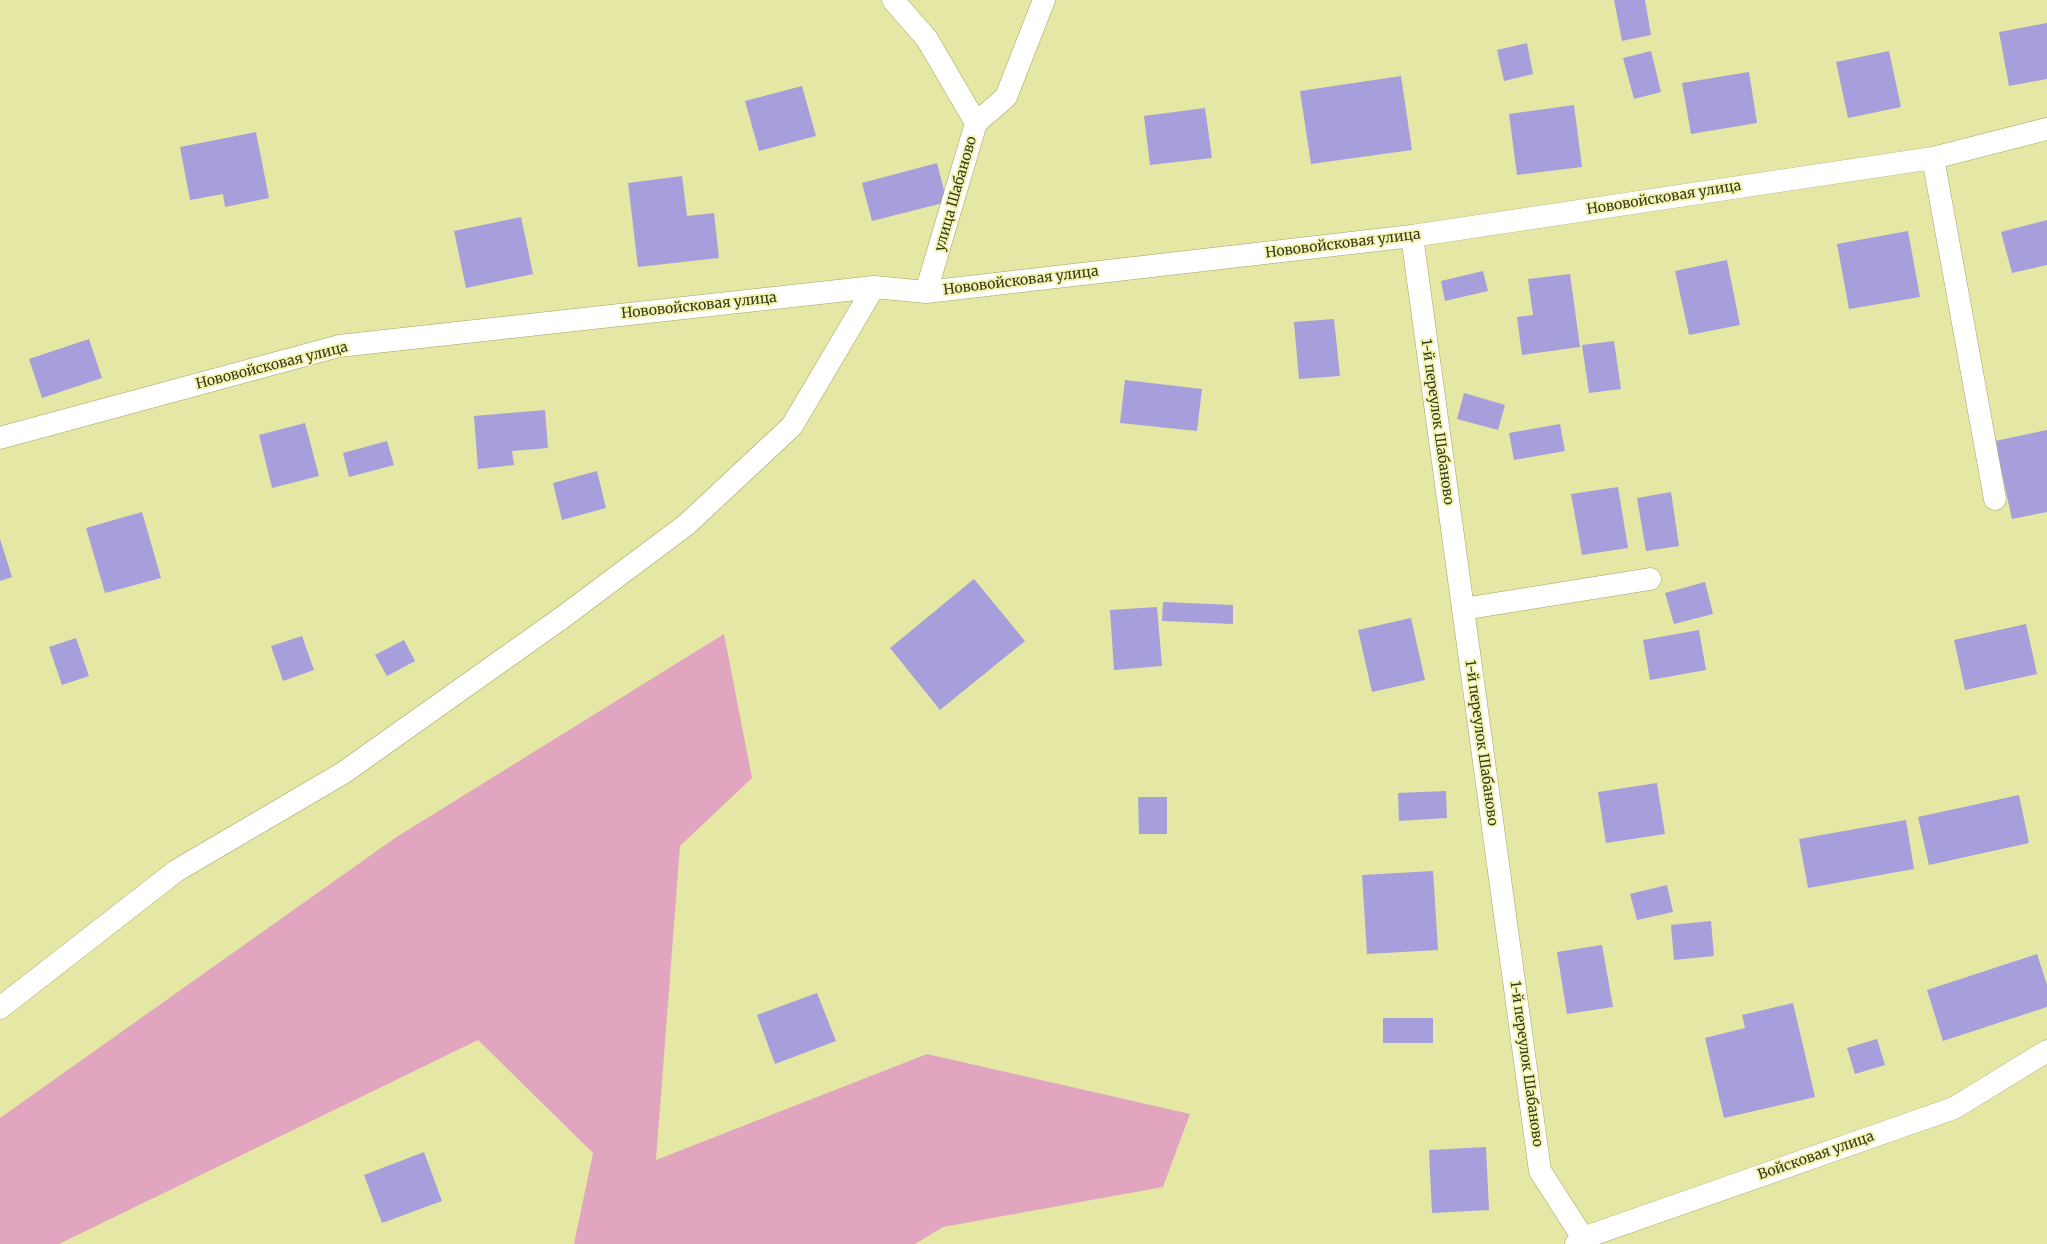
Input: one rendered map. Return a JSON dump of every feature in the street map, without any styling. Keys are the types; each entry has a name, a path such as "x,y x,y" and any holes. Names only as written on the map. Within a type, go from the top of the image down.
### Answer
{"street":[{"name":"улица Шабаново","path":"893,0 927,39 976,123 926,292"},
{"path":"976,123 1006,97 1044,0"},
{"name":"Нововойсковая улица","path":"0,438 339,346 874,287 926,292 1412,236 1933,158 2047,129"},
{"path":"1933,158 1995,499"},
{"name":"1-й переулок Шабаново","path":"1412,236 1540,1171 1580,1241"},
{"path":"0,1008 176,871 343,773 563,617 686,525 792,426 874,287"},
{"path":"1463,609 1650,579"},
{"name":"Войсковая улица","path":"1580,1241 1954,1108 2047,1051"}],"shaded area":[{"path":"724,634 752,778 680,846 656,1160 927,1054 1190,1114 1163,1187 943,1227 915,1244 574,1244 593,1153 478,1040 59,1244 0,1244 0,1118 395,838"}],"building":[{"path":"1614,0 1645,0 1651,35 1622,41"},
{"path":"2047,23 2047,79 2009,86 1999,32"},
{"path":"1527,43 1533,74 1504,81 1497,50"},
{"path":"1651,51 1661,92 1634,99 1623,58"},
{"path":"1889,51 1901,107 1848,118 1836,62"},
{"path":"1749,72 1757,123 1691,134 1682,83"},
{"path":"1401,76 1412,150 1311,164 1300,91"},
{"path":"802,86 816,136 759,151 745,101"},
{"path":"1574,105 1582,167 1517,175 1509,114"},
{"path":"1205,108 1212,158 1150,165 1144,116"},
{"path":"256,132 269,198 225,207 223,194 190,200 180,147"},
{"path":"937,163 947,202 872,221 862,183"},
{"path":"682,176 687,216 714,213 719,258 638,267 628,183"},
{"path":"521,217 533,274 466,288 454,231"},
{"path":"2047,220 2047,265 2012,273 2001,232"},
{"path":"1908,231 1920,297 1849,309 1837,244"},
{"path":"1727,260 1740,325 1689,335 1675,271"},
{"path":"1483,271 1488,291 1445,301 1441,281"},
{"path":"1570,274 1580,347 1522,355 1517,317 1533,315 1528,279"},
{"path":"1334,319 1340,376 1299,379 1294,322"},
{"path":"89,339 102,378 42,398 29,359"},
{"path":"1614,341 1621,389 1589,393 1582,345"},
{"path":"1125,380 1202,389 1197,431 1120,423"},
{"path":"1464,393 1505,405 1498,430 1457,419"},
{"path":"545,410 548,448 512,451 514,465 478,469 474,416"},
{"path":"305,423 319,476 272,488 259,435"},
{"path":"1560,424 1565,451 1514,460 1509,433"},
{"path":"2047,430 2047,512 2012,519 1995,441"},
{"path":"387,441 394,465 349,477 343,453"},
{"path":"597,471 606,508 562,520 553,483"},
{"path":"1618,487 1628,548 1582,555 1571,494"},
{"path":"1671,492 1679,546 1646,551 1637,498"},
{"path":"142,512 161,578 105,593 86,528"},
{"path":"0,539 12,577 0,581"},
{"path":"974,579 1025,641 940,710 890,648"},
{"path":"1705,582 1713,614 1674,624 1665,593"},
{"path":"1163,602 1233,605 1233,624 1162,621"},
{"path":"1157,607 1162,666 1114,670 1110,610"},
{"path":"1411,618 1425,680 1372,692 1358,630"},
{"path":"2026,624 2037,674 1965,690 1954,640"},
{"path":"1699,630 1706,670 1650,680 1643,640"},
{"path":"302,636 314,670 283,681 271,646"},
{"path":"76,638 89,676 62,685 49,647"},
{"path":"404,640 415,661 387,676 375,655"},
{"path":"1657,783 1665,834 1606,843 1598,792"},
{"path":"1446,791 1447,818 1399,821 1398,793"},
{"path":"2019,795 2029,843 1929,865 1918,817"},
{"path":"1138,797 1167,797 1167,834 1139,834"},
{"path":"1906,820 1914,869 1808,888 1799,839"},
{"path":"1433,871 1438,950 1367,954 1362,875"},
{"path":"1667,885 1673,912 1637,920 1630,894"},
{"path":"1711,921 1714,956 1674,960 1671,925"},
{"path":"1602,945 1613,1007 1567,1014 1557,952"},
{"path":"2037,954 2047,985 2047,1007 1943,1041 1927,990"},
{"path":"817,993 836,1041 775,1064 757,1015"},
{"path":"1793,1003 1815,1097 1724,1118 1705,1038 1745,1028 1742,1015"},
{"path":"1383,1018 1433,1018 1433,1043 1383,1043"},
{"path":"1877,1039 1885,1065 1855,1074 1847,1048"},
{"path":"1486,1147 1489,1210 1432,1213 1429,1150"},
{"path":"424,1152 442,1201 382,1223 364,1175"}]}
